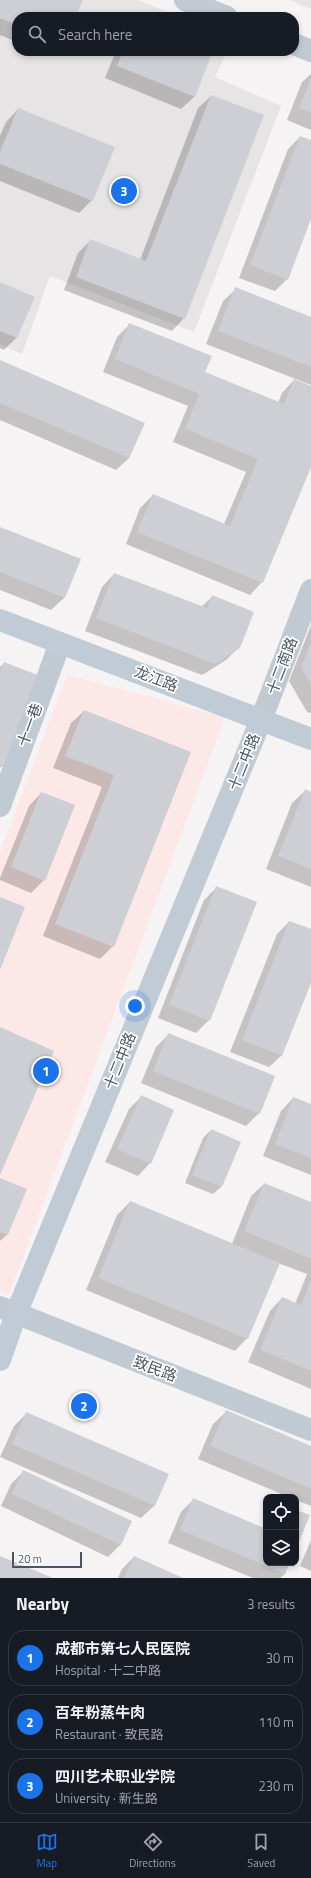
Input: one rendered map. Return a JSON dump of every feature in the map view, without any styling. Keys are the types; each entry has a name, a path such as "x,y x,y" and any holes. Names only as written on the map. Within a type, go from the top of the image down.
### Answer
{"street":[{"path":"185,0 215,12"},
{"path":"299,46 311,51"},
{"name":"十二南路","path":"261,720 311,590"},
{"name":"龙江路","path":"0,620 311,739"},
{"name":"十一巷","path":"0,806 60,643"},
{"name":"十二中路","path":"0,1360 8,1311 261,720"},
{"name":"致民路","path":"8,1311 311,1430"}],"shaded area":[{"path":"0,0 138,0 168,12 12,12 12,56 225,56 215,77 281,106 194,332 50,276 22,354 0,344"},
{"path":"289,0 311,0 311,9"},
{"path":"67,675 225,717 9,1295 0,1291 0,852"}],"building":[{"path":"0,0 83,0 78,12 12,12 12,23 0,18"},
{"path":"121,56 211,56 195,97 117,66"},
{"path":"311,78 311,113 299,108"},
{"path":"211,95 264,115 185,319 76,277 90,239 146,261"},
{"path":"18,108 115,147 93,201 0,164 0,152"},
{"path":"300,136 311,140 311,219 288,280 250,265"},
{"path":"0,282 35,297 17,338 0,331"},
{"path":"235,287 311,317 311,367 218,331"},
{"path":"129,323 212,356 205,372 284,404 294,379 311,386 311,467 263,583 137,532 153,494 230,526 258,459 185,429 199,394 115,359"},
{"path":"0,360 145,423 129,458 0,403"},
{"path":"0,527 81,559 65,598 0,572"},
{"path":"114,573 207,608 212,595 254,612 240,648 215,664 96,618"},
{"path":"311,642 311,685 301,668"},
{"path":"4,662 40,676 3,767 0,766 0,672"},
{"path":"84,710 191,752 114,947 55,924 114,775 65,756"},
{"path":"305,789 311,792 311,869 278,856"},
{"path":"41,792 75,805 45,881 11,867"},
{"path":"216,886 257,902 210,1021 169,1005"},
{"path":"0,897 25,907 0,970"},
{"path":"289,921 311,929 311,983 282,1056 242,1040"},
{"path":"0,1027 54,1051 0,1175"},
{"path":"168,1033 275,1076 260,1114 153,1071"},
{"path":"141,1095 174,1110 151,1164 117,1149"},
{"path":"293,1097 311,1104 311,1158 275,1144"},
{"path":"211,1129 241,1142 222,1187 192,1175"},
{"path":"0,1178 27,1189 8,1235 0,1232"},
{"path":"264,1183 311,1202 311,1259 244,1231"},
{"path":"130,1201 280,1263 248,1339 98,1278"},
{"path":"311,1280 311,1371 260,1350 282,1297 301,1305"},
{"path":"226,1410 311,1446 311,1489 210,1446"},
{"path":"26,1412 169,1474 155,1506 12,1444"},
{"path":"23,1470 132,1521 121,1545 12,1494"},
{"path":"193,1498 263,1528 263,1565 180,1530"},
{"path":"299,1511 310,1515 299,1542"},
{"path":"0,1556 53,1578 0,1578"},
{"path":"134,1556 183,1578 124,1578"},
{"path":"266,1566 289,1566 285,1574"}],"place":[{"name":"四川艺术职业学院","path":"124,191"},
{"name":"成都市第七人民医院","path":"46,1071"},
{"name":"百年粉蒸牛肉","path":"84,1406"}]}
